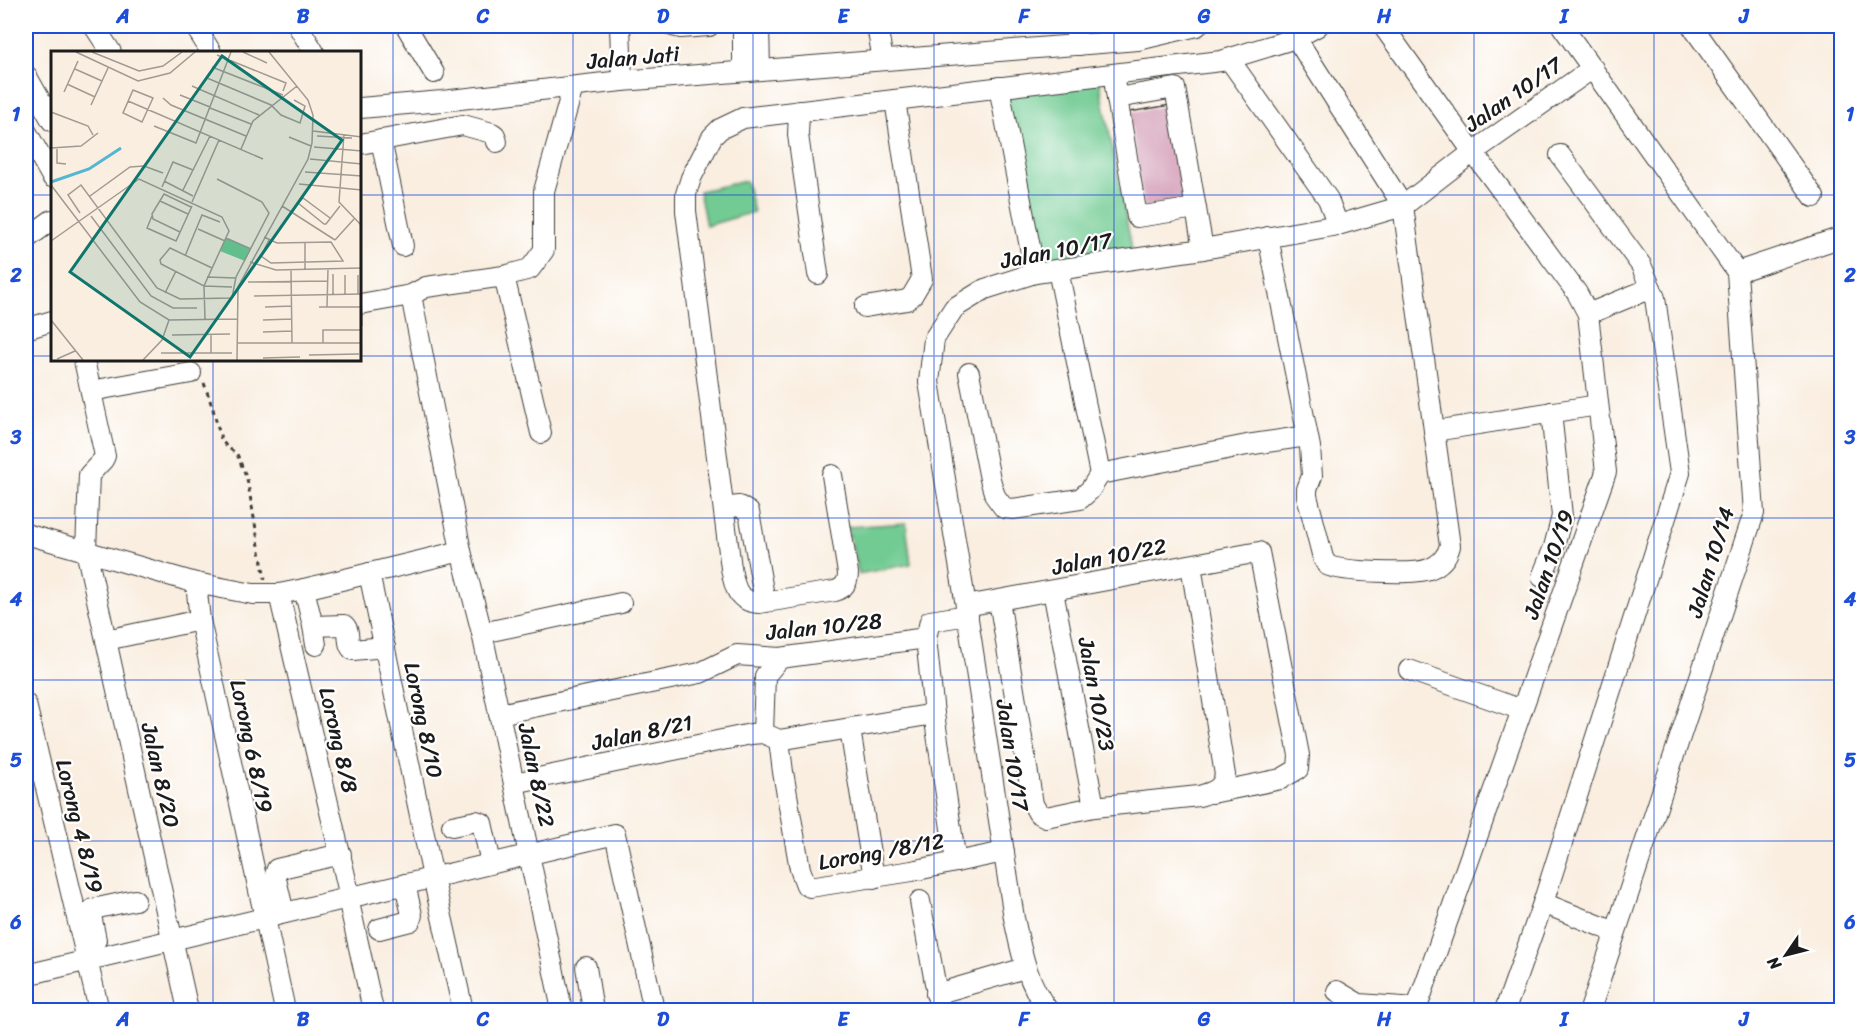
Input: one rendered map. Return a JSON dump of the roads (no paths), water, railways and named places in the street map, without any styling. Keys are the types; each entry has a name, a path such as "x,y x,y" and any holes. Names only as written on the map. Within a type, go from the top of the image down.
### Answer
{"street":[{"path":"94,26 110,51"},
{"path":"195,26 210,51"},
{"path":"298,26 313,51"},
{"path":"406,26 434,73"},
{"path":"620,26 622,81"},
{"path":"673,26 681,28 709,26"},
{"path":"742,26 752,71"},
{"path":"752,71 759,26"},
{"path":"877,26 883,60"},
{"path":"1074,26 1079,45"},
{"name":"Jalan Jati","path":"362,108 622,81 1138,40 1197,26"},
{"path":"832,476 848,573 845,585 836,591 765,602 753,602 740,596 735,590 731,568 686,211 686,194 691,178 712,137 720,129 743,118 1221,61 1296,38 1318,26"},
{"name":"Jalan 10/19","path":"1383,26 1577,293 1588,314 1606,472 1417,1009"},
{"path":"1562,26 1737,272 1842,237"},
{"path":"1692,26 1814,197"},
{"path":"1268,237 1310,447 1312,467 1307,496 1319,547 1327,565 1386,572 1423,571 1434,567 1444,560 1450,546 1403,206 1296,38"},
{"path":"1229,58 1328,199 1338,225"},
{"path":"1113,74 1137,217 1196,208"},
{"name":"Jalan 10/17","path":"1048,1011 1025,968 1014,918 967,610 929,382 934,339 954,308 985,289 1035,273 1203,249 1338,225 1403,206 1473,152 1597,74"},
{"path":"26,75 51,119"},
{"path":"362,304 411,295 426,287 530,270 544,250 544,191 573,87"},
{"path":"999,87 1035,273"},
{"path":"1117,98 1175,88 1203,249"},
{"path":"866,307 907,300 914,294 922,279 895,100"},
{"path":"799,111 798,135 818,274"},
{"path":"362,144 463,125 492,133 497,142"},
{"path":"26,131 51,175"},
{"path":"381,140 403,246"},
{"path":"1505,1011 1543,903 1680,473 1655,298 1641,265 1560,155"},
{"path":"26,238 51,221"},
{"path":"969,373 990,478 995,496 1004,508 1013,509 1080,499 1090,490 1100,474 1058,270"},
{"name":"Jalan 10/14","path":"1590,1011 1754,513 1737,272"},
{"path":"504,276 541,433"},
{"path":"1588,314 1651,288"},
{"name":"Jalan 8/22","path":"411,295 461,551 482,633 562,1011"},
{"path":"26,329 51,321"},
{"path":"84,362 91,391 191,373"},
{"name":"Jalan 8/20","path":"91,391 105,456 104,460 89,475 86,550 189,1011"},
{"path":"1434,431 1598,405"},
{"path":"1542,577 1554,547 1562,516 1551,412"},
{"path":"1100,474 1247,445 1307,436"},
{"path":"724,507 739,506 749,512 765,602"},
{"path":"26,534 196,583 253,594 272,587 304,589 461,551"},
{"name":"Jalan 10/22","path":"967,610 999,600 1260,552 1299,755 1298,769 1281,779 1212,793"},
{"path":"999,600 1033,804 1038,813 1046,817 1094,807 1212,793 1219,789 1225,775 1191,565"},
{"name":"Lorong 8/10","path":"369,573 433,877 464,1011"},
{"name":"Lorong 6 8/19","path":"196,583 201,620 274,915"},
{"name":"Lorong 8/8","path":"272,587 341,854 373,1011"},
{"path":"304,589 315,636 344,625 348,630 349,645 353,650 385,647"},
{"name":"Jalan 10/23","path":"1053,591 1094,807"},
{"path":"482,633 621,603"},
{"path":"956,862 934,714 926,638 930,621 967,610"},
{"path":"106,640 201,620"},
{"name":"Jalan 10/28","path":"499,714 700,673 737,655 780,658 926,638"},
{"path":"771,737 765,675 780,658"},
{"path":"1409,670 1522,710"},
{"name":"Lorong 4 8/19","path":"26,704 93,959"},
{"name":"Jalan 8/21","path":"514,783 751,734 771,737 850,729 934,714"},
{"path":"850,729 874,878"},
{"name":"Lorong /8/12","path":"771,737 783,772 800,869 806,885 810,887 816,888 874,878 1004,852"},
{"path":"452,826 476,821 482,823 491,863"},
{"path":"26,975 615,834 654,1011"},
{"path":"285,1011 274,915 277,869 341,854"},
{"path":"379,929 407,923 412,918 405,884"},
{"path":"99,1011 93,959 91,911 96,907 135,900"},
{"path":"920,901 938,1003 1025,968"},
{"path":"1543,903 1616,932"},
{"path":"586,967 593,1011"},
{"path":"1337,991 1359,1004 1417,1009"}]}
